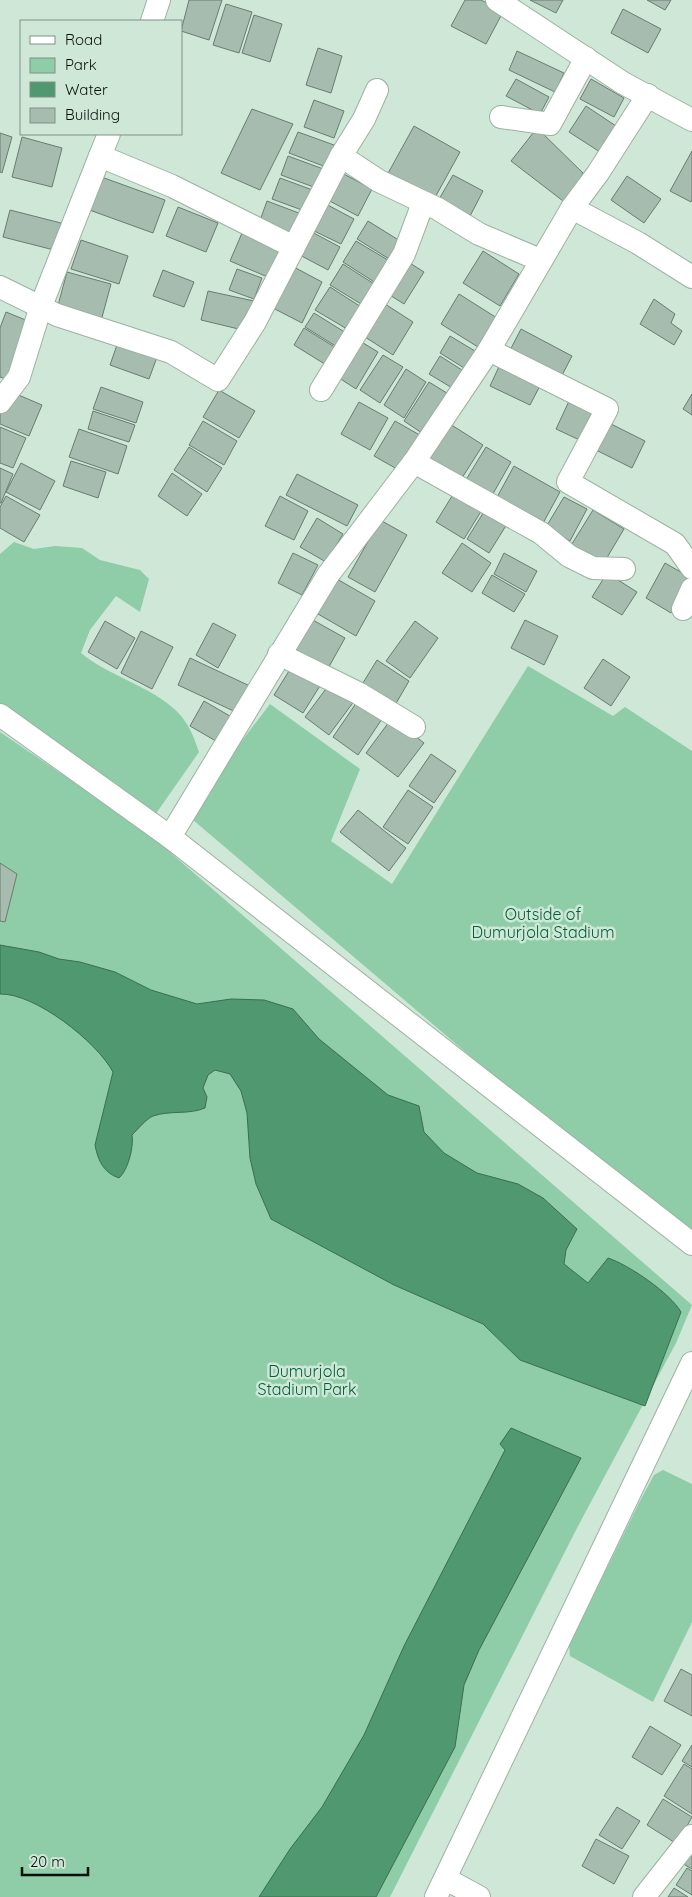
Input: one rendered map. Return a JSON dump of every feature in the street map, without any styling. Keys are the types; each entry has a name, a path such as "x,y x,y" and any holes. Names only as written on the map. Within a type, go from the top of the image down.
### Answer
{"street":[{"path":"152,20 159,0"},
{"path":"497,0 623,83 692,120"},
{"path":"501,117 550,124 586,58"},
{"path":"0,287 56,315 171,352 218,380 255,322 341,156 364,119 377,90"},
{"path":"170,837 328,575 414,462 489,350 572,208 598,173 648,95"},
{"path":"0,402 19,376 40,306 110,135"},
{"path":"100,156 172,186 294,247"},
{"path":"341,156 379,181 438,209 478,234 540,260"},
{"path":"322,390 404,254 424,203"},
{"path":"572,208 638,243 692,277"},
{"path":"489,350 607,409 568,482 675,544 692,568"},
{"path":"414,462 541,533 569,556 593,568 624,569"},
{"path":"682,609 692,589"},
{"path":"279,654 358,692 414,727"},
{"path":"0,715 170,837 692,1244"},
{"path":"479,1897 441,1888 692,1363"},
{"path":"644,1897 692,1836"}],"green space":[{"path":"14,542 34,549 55,546 82,548 100,560 140,570 149,579 140,612 116,596 90,630 81,653 93,662 160,698 182,717 192,734 199,752 155,815 0,706 0,554"},
{"name":"Outside of Dumurjola Stadium","path":"528,666 613,716 625,707 692,751 692,1245 186,814 270,704 360,769 331,841 392,884"},
{"name":"Dumurjola Stadium Park","path":"0,732 125,817 164,847 692,1305 676,1343 577,1528 390,1897 0,1897"},
{"path":"663,1470 692,1484 692,1622 653,1702 570,1656 569,1645 640,1501 654,1475"}],"water":[{"path":"0,945 39,952 59,959 80,962 115,972 151,990 197,1004 231,999 264,1000 293,1009 319,1039 388,1095 419,1106 424,1132 444,1153 477,1173 518,1184 543,1198 577,1229 566,1250 564,1264 588,1283 608,1258 648,1280 676,1305 681,1312 645,1406 520,1360 483,1324 394,1285 271,1219 256,1184 250,1158 247,1113 241,1091 230,1074 215,1070 208,1075 203,1088 207,1097 205,1108 159,1114 148,1119 132,1135 130,1158 125,1170 119,1178 109,1173 102,1166 95,1145 113,1072 94,1047 64,1021 30,1002 14,996 0,994"},
{"path":"511,1428 581,1458 479,1650 464,1685 455,1747 376,1897 259,1897 290,1849 322,1807 364,1735 404,1646 505,1450 500,1444"}],"building":[{"path":"189,0 222,0 209,40 182,31"},
{"path":"465,0 481,0 503,12 486,44 451,26"},
{"path":"530,0 563,0 556,13"},
{"path":"647,0 671,0 665,10"},
{"path":"226,4 252,12 239,53 213,45"},
{"path":"623,9 661,29 648,53 611,33"},
{"path":"254,15 282,24 270,62 242,53"},
{"path":"318,48 342,56 331,93 306,85"},
{"path":"517,51 564,73 555,92 509,70"},
{"path":"516,79 549,97 540,114 506,96"},
{"path":"591,79 624,98 614,117 580,99"},
{"path":"314,100 344,111 334,138 304,127"},
{"path":"586,106 616,126 600,152 569,132"},
{"path":"252,109 293,124 260,190 221,173"},
{"path":"414,126 460,152 432,203 386,177"},
{"path":"537,128 583,173 567,204 511,161"},
{"path":"298,132 334,145 326,167 289,153"},
{"path":"0,133 12,137 2,173 0,172"},
{"path":"22,137 62,148 52,187 12,177"},
{"path":"692,151 692,199 691,202 670,191"},
{"path":"288,156 326,170 319,189 281,175"},
{"path":"338,171 372,189 358,216 324,198"},
{"path":"96,175 165,200 153,233 84,208"},
{"path":"453,175 483,191 469,218 438,201"},
{"path":"627,176 661,199 644,223 611,200"},
{"path":"280,178 318,192 310,213 272,199"},
{"path":"267,201 304,215 295,239 258,226"},
{"path":"322,202 354,219 341,244 308,228"},
{"path":"178,207 218,223 206,252 166,236"},
{"path":"10,210 61,223 54,250 3,237"},
{"path":"368,221 405,244 394,262 357,239"},
{"path":"308,230 340,247 328,270 296,253"},
{"path":"242,233 282,250 270,278 230,261"},
{"path":"81,240 128,256 119,284 71,269"},
{"path":"356,241 393,263 379,285 343,262"},
{"path":"483,251 519,274 500,306 463,283"},
{"path":"405,260 424,272 404,304 385,292"},
{"path":"343,264 379,287 366,307 330,285"},
{"path":"290,265 322,282 302,323 269,306"},
{"path":"237,269 262,278 254,299 229,290"},
{"path":"163,270 194,282 184,307 153,296"},
{"path":"67,272 111,284 101,321 57,309"},
{"path":"330,287 366,310 352,332 315,310"},
{"path":"208,291 254,301 247,331 201,320"},
{"path":"459,294 497,318 478,347 441,324"},
{"path":"654,299 675,314 671,323 682,331 674,345 640,324"},
{"path":"385,304 413,322 393,355 365,337"},
{"path":"6,312 33,323 11,381 0,377 0,328"},
{"path":"314,313 351,336 342,350 305,327"},
{"path":"304,328 341,351 331,368 294,345"},
{"path":"521,329 572,356 558,383 507,356"},
{"path":"450,336 480,354 469,371 440,353"},
{"path":"355,338 378,352 356,389 333,374"},
{"path":"118,342 157,357 149,379 110,365"},
{"path":"383,355 403,367 380,403 360,390"},
{"path":"440,356 465,372 454,389 429,374"},
{"path":"503,358 544,378 530,405 490,386"},
{"path":"406,369 426,382 404,418 384,405"},
{"path":"429,382 450,395 425,435 404,421"},
{"path":"101,387 143,402 136,423 93,409"},
{"path":"219,390 255,411 239,438 203,417"},
{"path":"9,391 42,405 29,436 0,424 0,412"},
{"path":"692,394 692,415 683,409"},
{"path":"570,399 599,413 586,443 556,429"},
{"path":"359,402 388,418 370,450 341,434"},
{"path":"93,411 135,425 129,442 88,429"},
{"path":"603,420 645,441 632,468 590,447"},
{"path":"203,421 237,441 224,465 189,445"},
{"path":"395,421 425,438 404,473 374,456"},
{"path":"450,424 483,445 460,481 428,461"},
{"path":"0,427 26,438 13,468 0,463"},
{"path":"79,429 127,446 118,474 69,457"},
{"path":"189,447 222,468 207,492 174,470"},
{"path":"486,447 511,462 490,499 464,483"},
{"path":"71,461 106,472 98,498 63,486"},
{"path":"21,463 55,481 40,510 6,492"},
{"path":"514,466 560,492 542,525 496,499"},
{"path":"0,468 13,474 1,503 0,503"},
{"path":"172,473 202,494 187,516 158,496"},
{"path":"297,474 358,505 347,526 286,495"},
{"path":"457,488 485,505 464,539 436,522"},
{"path":"6,496 40,515 24,542 0,528 0,507"},
{"path":"280,496 308,511 294,540 265,526"},
{"path":"564,497 587,509 570,541 546,527"},
{"path":"485,510 507,524 489,553 467,539"},
{"path":"593,510 624,529 602,566 570,547"},
{"path":"317,518 343,534 326,562 300,547"},
{"path":"380,520 407,535 375,592 348,577"},
{"path":"462,543 491,563 472,592 442,573"},
{"path":"293,553 318,565 302,595 278,583"},
{"path":"504,553 537,571 526,592 494,574"},
{"path":"665,563 691,578 671,613 646,598"},
{"path":"607,573 637,592 622,615 592,597"},
{"path":"492,575 525,594 514,612 482,593"},
{"path":"337,579 375,601 356,636 318,614"},
{"path":"311,619 345,638 326,672 292,654"},
{"path":"525,620 558,636 544,665 511,648"},
{"path":"105,621 135,638 117,669 88,652"},
{"path":"415,621 438,638 410,678 386,661"},
{"path":"213,623 236,635 218,668 196,655"},
{"path":"141,631 173,647 152,689 121,673"},
{"path":"190,658 252,687 240,714 178,685"},
{"path":"603,659 630,677 611,706 584,688"},
{"path":"377,660 409,681 391,712 358,691"},
{"path":"294,663 323,681 303,713 274,695"},
{"path":"331,682 355,700 329,735 305,717"},
{"path":"361,696 386,713 358,755 333,737"},
{"path":"204,701 235,719 221,744 190,726"},
{"path":"392,718 424,743 398,777 366,753"},
{"path":"431,754 456,771 434,803 409,786"},
{"path":"408,790 433,807 408,844 383,827"},
{"path":"358,810 406,848 389,871 340,832"},
{"path":"0,863 17,874 5,922 0,921"},
{"path":"681,1669 692,1675 692,1716 664,1701"},
{"path":"650,1726 681,1745 662,1775 632,1757"},
{"path":"692,1745 692,1767 682,1761"},
{"path":"684,1764 692,1769 692,1814 664,1796"},
{"path":"663,1799 692,1817 677,1844 647,1825"},
{"path":"617,1807 640,1821 622,1849 599,1835"},
{"path":"596,1839 629,1856 614,1884 582,1866"},
{"path":"692,1842 692,1869 680,1862"},
{"path":"687,1868 692,1871 692,1895 676,1885"},
{"path":"674,1888 688,1897 668,1897"}]}
